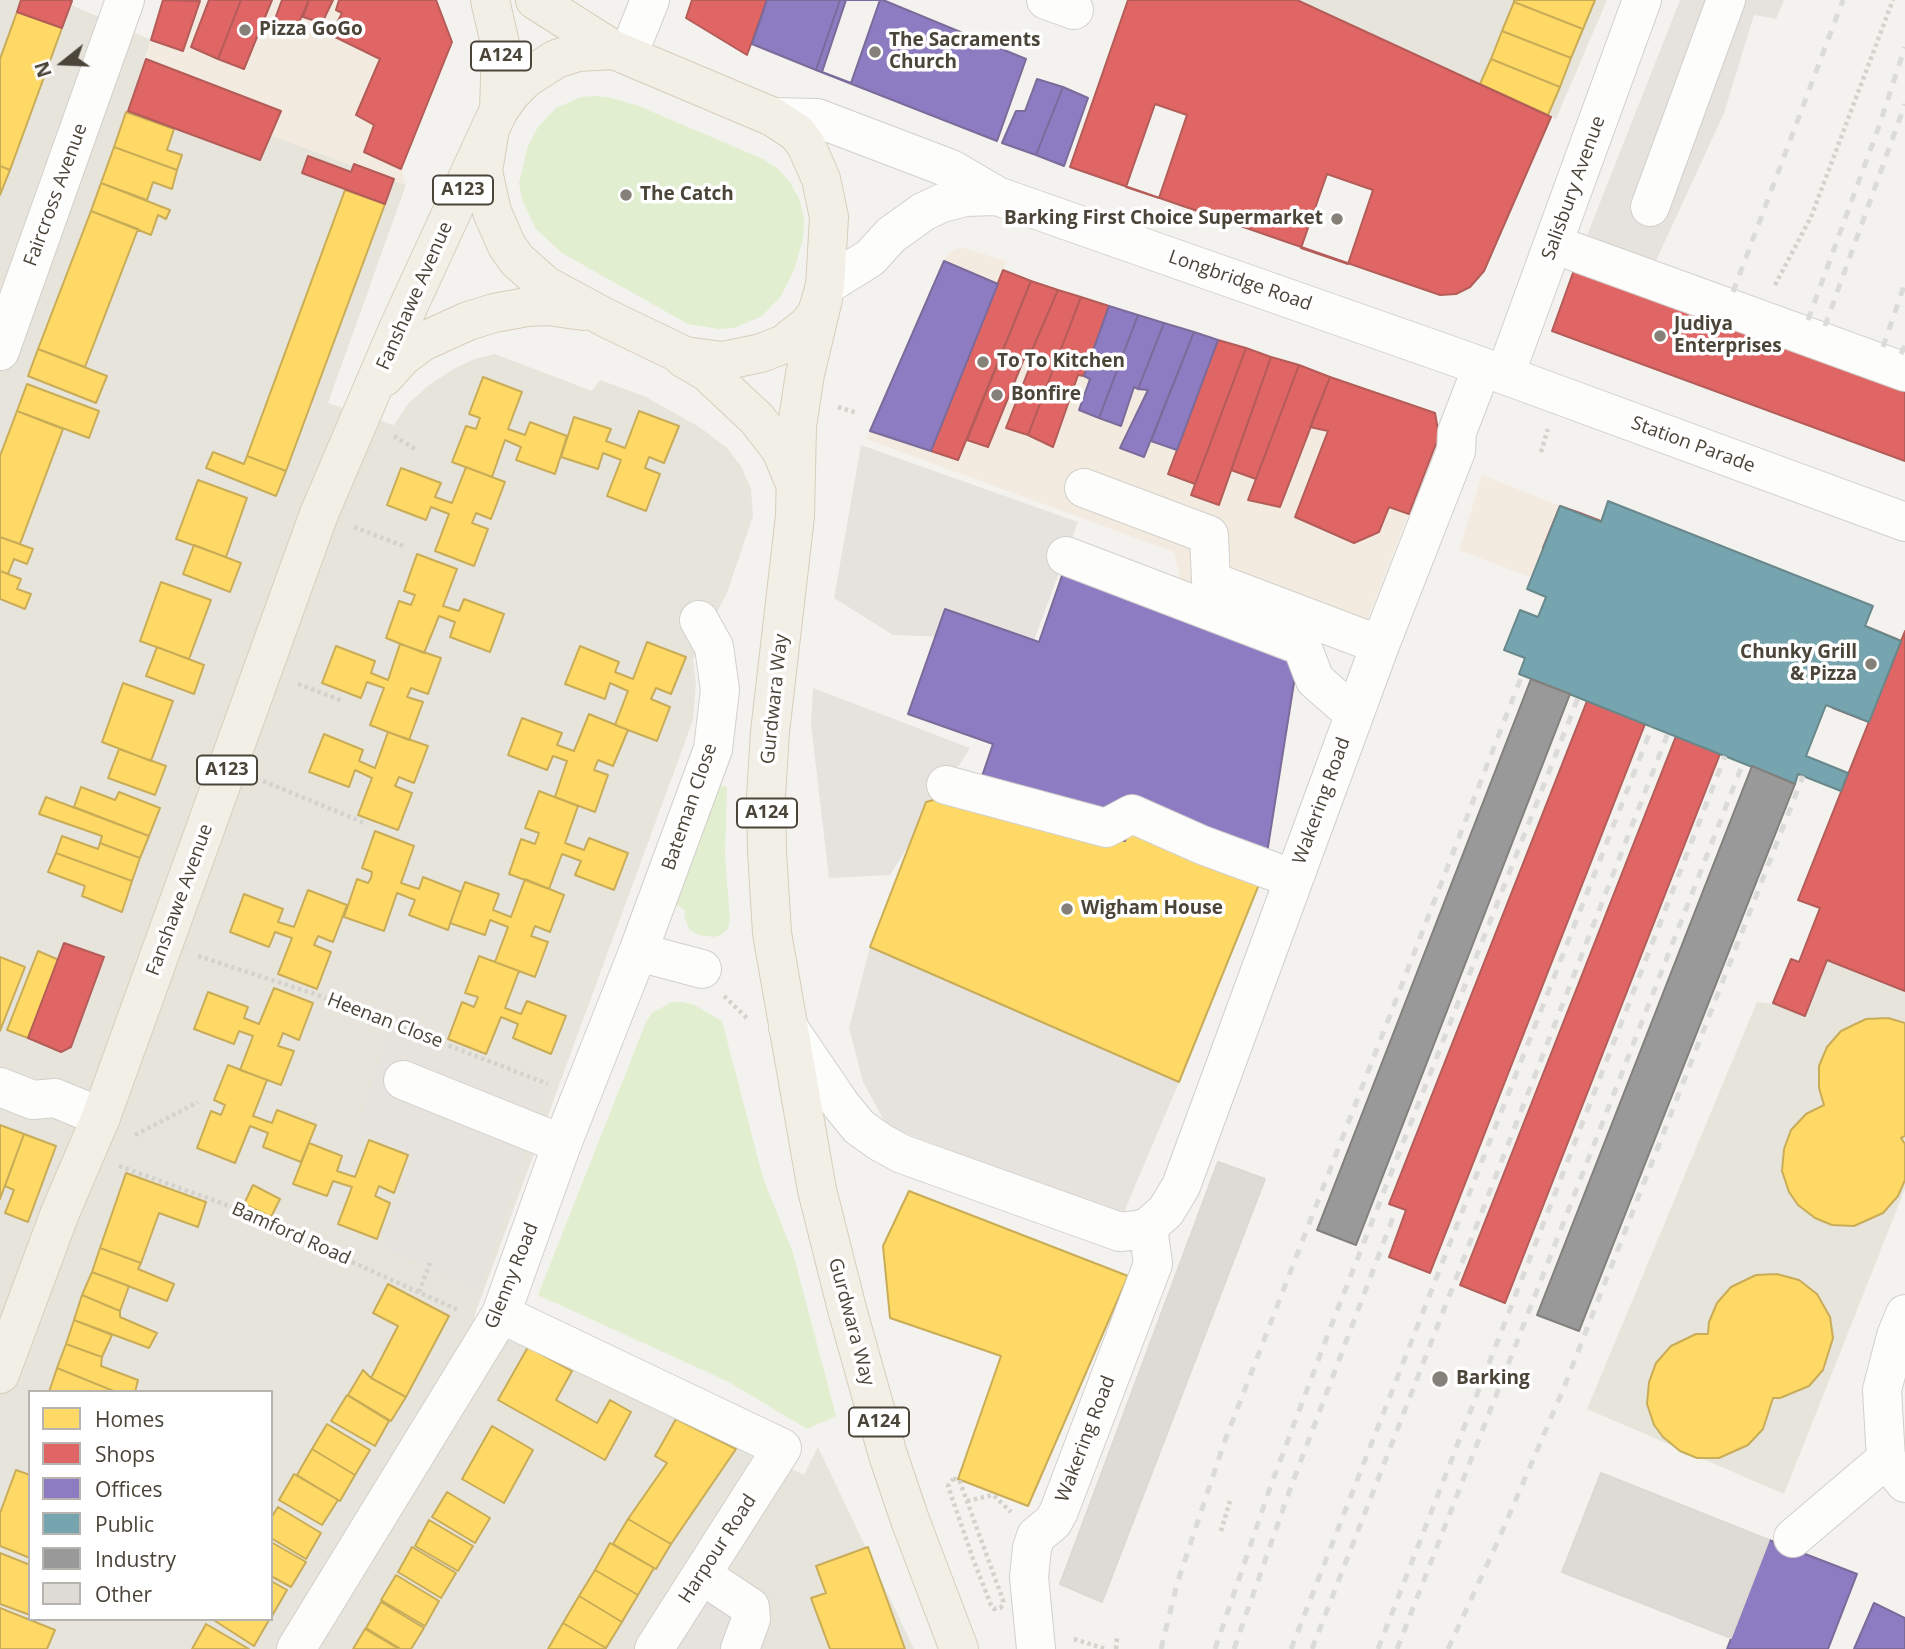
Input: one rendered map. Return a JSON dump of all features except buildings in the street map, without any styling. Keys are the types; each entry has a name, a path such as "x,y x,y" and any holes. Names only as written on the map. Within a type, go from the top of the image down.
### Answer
{"main road":[{"name":"A124","path":"490,0 501,48 495,119"},
{"path":"535,0 621,52"},
{"path":"621,52 578,52 556,59 525,79 512,92 495,119 484,171 492,212 507,246 517,260 545,285 663,347 685,356 714,360 761,354 784,344 817,313 824,293"},
{"name":"Gurdwara Way","path":"621,52 773,117 797,133 806,145 821,179 829,217 824,293 799,407 795,457 796,495 770,732 766,796 772,933 817,1190 866,1379 910,1520 960,1649"},
{"name":"Fanshawe Avenue","path":"0,1374 60,1213 116,1127 319,514 373,429 495,119"},
{"name":"Fanshawe Avenue","path":"373,429 374,390 388,371 422,342 444,330 494,313 537,306 570,307 608,319"},
{"name":"Gurdwara Way","path":"663,347 707,372 757,419 785,457 796,495"}],"street":[{"name":"Faircross Avenue","path":"0,351 125,0"},
{"path":"621,52 650,0"},
{"name":"Salisbury Avenue","path":"1493,371 1553,244 1642,0"},
{"path":"1650,207 1726,0"},
{"name":"Longbridge Road","path":"773,117 817,118 951,169 997,196 1493,371"},
{"name":"Longbridge Road","path":"824,293 870,258 891,235 923,212 954,199 997,196"},
{"path":"1553,244 1905,372"},
{"name":"Station Parade","path":"1493,371 1905,522"},
{"name":"Wakering Road","path":"1036,1536 1053,1522 1059,1511 1153,1264 1148,1227 1166,1211 1181,1186 1354,714 1456,451 1457,432 1493,371"},
{"path":"1084,488 1209,535 1212,581 1380,645"},
{"path":"1066,556 1302,646 1315,680 1354,714"},
{"name":"Bateman Close","path":"638,952 713,749 720,690 714,647 699,620"},
{"path":"946,785 1105,828 1132,814 1202,845 1294,879"},
{"path":"638,952 702,969"},
{"name":"Glenny Road","path":"296,1649 482,1313 562,1144 638,952"},
{"name":"Gurdwara Way","path":"788,1027 841,1105 859,1127 880,1142 913,1159 1094,1224 1121,1232 1148,1227"},
{"path":"403,1080 562,1144"},
{"path":"0,1087 33,1100 55,1098 116,1127"},
{"name":"Harpour Road","path":"482,1313 782,1448 653,1649"},
{"path":"1793,1538 1896,1471 1882,1390 1896,1336 1905,1314"},
{"path":"1036,1536 1029,1577 1036,1649"},
{"path":"702,1575 750,1607 751,1619 740,1649"}],"path":[{"path":"1771,293 1811,217 1893,0"},
{"path":"834,406 857,413"},
{"path":"1541,452 1551,418"},
{"path":"373,429 415,449"},
{"path":"346,524 406,547"},
{"path":"293,682 343,701"},
{"path":"260,780 367,824"},
{"name":"Heenan Close","path":"187,953 315,994 581,1097"},
{"path":"116,1127 198,1102"},
{"name":"Bamford Road","path":"115,1165 224,1204 419,1292 482,1313"},
{"path":"419,1292 430,1263"},
{"path":"958,1479 961,1482 967,1501 1003,1601 1000,1608 994,1609 991,1605 949,1482 958,1479"},
{"path":"967,1501 993,1495 1036,1536"},
{"path":"1221,1531 1230,1501"},
{"path":"1116,1649 1117,1638"}],"shaded area":[{"path":"0,0 60,0 151,40 128,111 270,135 406,185 328,403 394,425 408,404 429,385 455,368 495,354 592,391 600,380 646,397 701,428 727,448 741,466 751,489 753,516 727,593 693,659 696,684 693,720 474,1317 804,1475 818,1447 914,1649 0,1649"},
{"path":"163,0 436,0 452,42 401,169 406,185 270,135 260,160 128,111"},
{"path":"1297,0 1607,0 1556,119"},
{"path":"1680,0 1784,0 1776,19 1754,15 1724,113 1655,263 1586,238"},
{"path":"960,247 1006,261 1003,271 1031,281 1299,365 1435,413 1439,436 1354,654 1181,582 1174,552 866,439 944,261 949,253"},
{"path":"861,445 1078,522 1034,640 893,635 834,598"},
{"path":"1482,475 1901,640 1905,720 1459,550"},
{"path":"813,688 970,748 890,875 829,878 811,724"},
{"path":"870,947 1179,1082 1122,1217 887,1126 863,1082 849,1028"},
{"path":"1827,960 1905,991 1905,1189 1784,1494 1587,1409 1757,1002 1775,1004 1805,1015"},
{"path":"392,1029 547,1088 479,1290 383,1247 416,1152 357,1131"},
{"path":"709,1594 741,1613 719,1649 675,1649"}],"green space":[{"path":"594,96 636,105 763,159 777,168 790,182 800,201 804,218 803,239 794,270 781,296 762,316 734,328 719,329 688,324 562,253 536,229 522,200 519,183 528,146 538,127 556,108 581,97"},
{"path":"718,785 727,787 725,854 730,920 728,929 713,937 699,935 690,930 684,917 686,911 673,902"},
{"path":"672,1002 694,1005 722,1021 763,1178 793,1253 836,1416 807,1429 729,1382 538,1295 646,1022 652,1013"}],"railway":[{"path":"1733,292 1843,0"},
{"path":"1808,320 1905,47"},
{"path":"1825,326 1905,104"},
{"path":"1883,347 1905,283"},
{"path":"1901,354 1905,345"},
{"path":"1161,1649 1177,1584 1224,1443 1522,675"},
{"path":"1215,1649 1271,1485 1333,1321 1578,698"},
{"path":"1291,1649 1652,727"},
{"path":"1312,1649 1668,733"},
{"path":"1378,1649 1725,756"},
{"path":"1397,1649 1743,763"},
{"path":"1448,1649 1563,1390 1803,776"},
{"path":"1234,1649 1289,1492 1394,1215"}],"place":[{"name":"Pizza GoGo","path":"245,30"},
{"name":"The Sacraments Church","path":"875,52"},
{"name":"The Catch","path":"626,195"},
{"name":"Barking First Choice Supermarket","path":"1337,219"},
{"name":"Judiya Enterprises","path":"1660,336"},
{"name":"To To Kitchen","path":"983,362"},
{"name":"Bonfire","path":"997,395"},
{"name":"Chunky Grill & Pizza","path":"1871,664"},
{"name":"Wigham House","path":"1067,909"},
{"name":"Barking","path":"1440,1379"}]}
